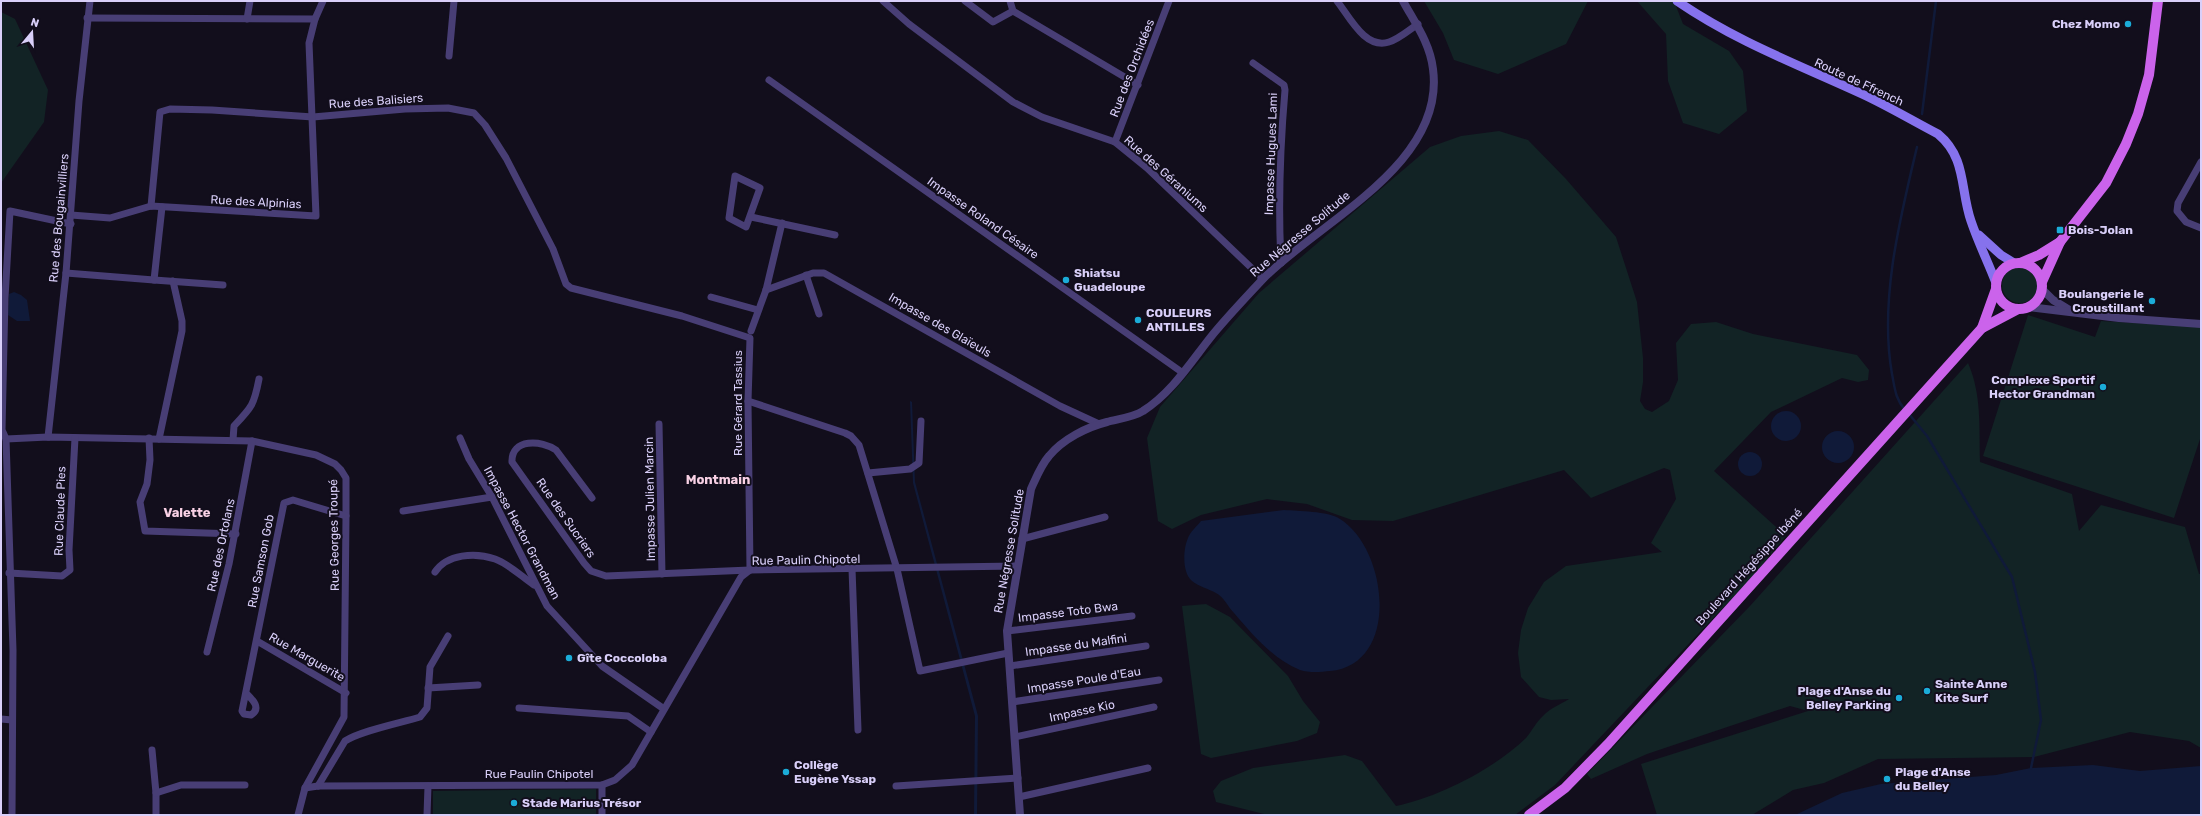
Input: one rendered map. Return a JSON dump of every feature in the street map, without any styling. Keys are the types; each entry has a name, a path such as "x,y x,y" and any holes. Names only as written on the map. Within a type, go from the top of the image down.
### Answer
{"main road":[{"name":"Route de Ffrench","path":"1677,1 1716,27 1757,48 1863,94 1938,134 1952,149 1962,174 1970,219 1996,286"},
{"path":"2060,242 2039,255 2002,270 1996,286 2001,300 2006,305 2018,309 2029,307 2039,299 2042,286 2060,242 2106,183 2126,144 2138,114 2149,75 2158,1"},
{"name":"Route de Ffrench","path":"1975,231 2001,255 2017,263"},
{"path":"2017,263 2035,268 2042,286"},
{"name":"Boulevard Hégésippe Ibéné","path":"1982,328 1996,286"},
{"name":"Boulevard Hégésippe Ibéné","path":"1529,815 1564,788 1608,744 1982,328 2018,309"}],"street":[{"name":"Rue des Bougainvilliers","path":"48,437 66,273 79,101 90,1"},
{"path":"247,19 250,1"},
{"name":"Rue des Alpinias","path":"71,215 110,218 151,206 316,216 309,43 315,19 323,1"},
{"path":"449,56 454,1"},
{"name":"Rue des Géraniums","path":"883,1 909,24 1013,102 1042,116 1115,142 1147,168 1263,279"},
{"path":"965,1 993,22 1013,11"},
{"path":"1010,1 1013,11 1138,85"},
{"name":"Rue des Orchidées","path":"1115,142 1169,1"},
{"path":"1337,1 1366,38 1375,43 1389,42 1418,24"},
{"name":"Rue Négresse Solitude","path":"1020,815 1007,631 1029,488 1049,456 1072,438 1099,424 1142,412 1183,373 1215,332 1263,279 1349,209 1391,172 1405,156 1424,126 1433,96 1433,69 1428,47 1418,24 1403,1"},
{"path":"87,18 315,19"},
{"name":"Impasse Hugues Lami","path":"1253,63 1284,85 1285,90 1278,203 1281,263"},
{"name":"Impasse Roland Césaire","path":"769,80 1183,373"},
{"name":"Rue des Balisiers","path":"151,206 160,112 170,109 212,110 313,117 434,108 448,108 474,113 485,125 506,158 553,249 566,284 571,288 583,292"},
{"path":"2201,162 2178,203 2177,212 2186,222 2201,228"},
{"path":"735,176 760,188 751,217 746,227 728,218 735,176"},
{"path":"154,280 162,207"},
{"path":"12,815 13,650 9,573 5,548 6,439 2,430 5,298 10,211 70,224"},
{"path":"751,217 835,235"},
{"path":"751,331 766,290 782,223"},
{"path":"66,273 223,285"},
{"name":"Impasse des Glaïeuls","path":"766,290 813,273 824,273 1060,406 1099,424"},
{"path":"806,276 819,314"},
{"path":"159,439 182,331 182,321 173,280"},
{"path":"2042,286 2064,307 2079,314"},
{"name":"Rue Gérard Tassius","path":"583,292 682,316 750,338 748,401 750,570"},
{"path":"711,297 758,310"},
{"path":"2029,307 2079,314 2201,324"},
{"path":"233,440 234,426 247,413 254,402 259,380"},
{"path":"748,401 851,436 859,445 897,569 920,671 1008,654"},
{"path":"868,473 910,470 919,463 921,421"},
{"name":"Impasse Julien Marcin","path":"659,424 662,574"},
{"name":"Rue Georges Troupé","path":"6,439 48,437 252,441 316,455 335,464 346,478 346,693 342,722 304,788 298,815"},
{"name":"Rue Claude Pies","path":"9,573 62,576 70,570 69,550 75,438"},
{"path":"149,438 150,460 147,484 140,502 145,531 236,534"},
{"name":"Impasse Hector Grandman","path":"460,438 469,459 492,497 535,585 547,606 602,666 664,709"},
{"name":"Rue des Ortolans","path":"207,652 236,534 252,441"},
{"name":"Rue des Sucriers","path":"592,498 556,450 551,446 533,443 523,444 513,453 512,462 591,571 606,576 750,570"},
{"path":"403,511 492,497"},
{"name":"Rue Samson Gob","path":"257,641 284,503 293,500 346,516"},
{"path":"1022,539 1105,517"},
{"path":"434,572 443,562 450,559 481,556 496,559 535,585"},
{"name":"Rue Paulin Chipotel","path":"304,788 318,786 602,784 615,780 632,765 741,577 750,570 897,569 1017,566"},
{"path":"852,569 858,730"},
{"name":"Impasse Toto Bwa","path":"1007,631 1132,616"},
{"path":"318,786 345,741 351,737 389,727 424,714 427,708 432,662 448,636"},
{"path":"246,693 257,641"},
{"name":"Rue Marguerite","path":"257,641 346,693"},
{"name":"Impasse du Malfini","path":"1010,666 1146,646"},
{"name":"Impasse Poule d'Eau","path":"1012,702 1159,680"},
{"path":"428,688 478,685"},
{"name":"Impasse Kio","path":"1015,737 1154,706"},
{"path":"519,708 628,716 650,732"},
{"path":"1,719 12,720"},
{"path":"152,750 156,793 156,815"},
{"path":"1019,797 1148,768"},
{"path":"896,786 1018,778"},
{"path":"602,784 602,815"},
{"path":"156,793 181,785 245,785"},
{"path":"427,815 428,786"}],"shaded area":[{"path":"1424,1 1588,1 1566,44 1498,74 1454,60 1443,33"},
{"path":"1637,1 1674,1 1683,24 1729,51 1743,71 1747,111 1719,134 1683,123 1668,81 1666,34"},
{"path":"1,12 15,19 48,90 44,122 1,183"},
{"path":"1499,131 1528,140 1566,179 1616,237 1637,302 1643,358 1643,382 1640,401 1645,409 1652,412 1669,401 1678,380 1676,343 1691,324 1716,322 1753,334 1857,355 1869,370 1868,380 1858,382 1842,378 1771,412 1714,471 1786,536 1754,575 1555,785 1515,815 1268,815 1216,802 1213,791 1221,781 1253,768 1345,755 1362,761 1396,806 1413,802 1448,789 1482,771 1526,738 1538,721 1546,713 1569,699 1551,700 1539,697 1521,677 1518,653 1521,630 1528,608 1544,582 1566,566 1662,552 1651,543 1676,499 1670,470 1664,468 1591,498 1564,470 1393,521 1352,520 1307,504 1267,499 1201,515 1172,529 1158,521 1147,438 1160,407 1259,293 1430,147 1461,136"},
{"path":"2024,267 2033,272 2037,278 2037,292 2033,298 2024,303 2016,303 2007,298 2003,292 2002,281 2007,272 2013,268"},
{"name":"Complexe Sportif Hector Grandman","path":"2028,315 2095,337 2101,321 2201,327 2201,436 2174,518 1983,456"},
{"path":"1968,363 1976,387 1978,399 1980,462 2072,494 2079,531 2101,505 2185,527 2199,574 2201,574 2201,748 2189,741 2130,732 2034,757 1878,759 1824,783 1793,790 1752,815 1657,815 1641,764 1808,711 1790,706 1647,754 1591,779 1587,774 1750,606"},
{"path":"1206,604 1230,617 1288,676 1303,701 1320,722 1317,733 1297,741 1211,758 1201,754 1182,606"},
{"name":"Stade Marius Trésor","path":"596,789 596,815 433,815 433,791"}],"water":[{"path":"14,292 27,300 30,321 17,321 8,315 9,294"},
{"path":"910,401 912,402 915,482 978,716 977,815 974,815 975,716 913,483"},
{"path":"1786,411 1797,415 1801,426 1797,437 1786,441 1775,437 1771,426 1775,415"},
{"path":"1835,431 1841,431 1851,438 1854,447 1853,453 1847,460 1841,463 1835,463 1825,456 1822,450 1822,444 1829,434"},
{"path":"1750,452 1759,455 1762,464 1759,473 1750,476 1741,473 1738,464 1741,455"},
{"path":"1284,510 1305,511 1335,516 1356,534 1369,554 1377,578 1380,604 1377,628 1368,649 1353,664 1330,671 1319,672 1304,671 1290,665 1281,660 1264,646 1221,597 1216,593 1194,583 1186,572 1184,554 1186,543 1190,534 1201,521"},
{"path":"2093,765 2140,771 2201,766 2201,815 1795,815 1842,793 1881,784 1996,775 2031,768"}],"waterway":[{"path":"1922,114 1936,1"},
{"path":"1905,410 1897,397 1892,374 1888,318 1893,260 1904,202 1917,147"},
{"path":"1909,414 1927,436 2012,577 2035,672 2041,720 2031,768"}],"place":[{"name":"Chez Momo","path":"2128,24"},
{"name":"Bois-Jolan","path":"2060,230"},
{"name":"Shiatsu Guadeloupe","path":"1066,280"},
{"name":"Boulangerie le Croustillant","path":"2152,301"},
{"name":"COULEURS ANTILLES","path":"1138,320"},
{"name":"Complexe Sportif Hector Grandman","path":"2103,387"},
{"name":"Gîte Coccoloba","path":"569,658"},
{"name":"Sainte Anne Kite Surf","path":"1927,691"},
{"name":"Plage d'Anse du Belley Parking","path":"1899,698"},
{"name":"Collège Eugène Yssap","path":"786,772"},
{"name":"Plage d'Anse du Belley","path":"1887,779"},
{"name":"Stade Marius Trésor","path":"514,803"}],"district":[{"name":"Montmain","path":"718,479"},
{"name":"Valette","path":"187,512"}]}
